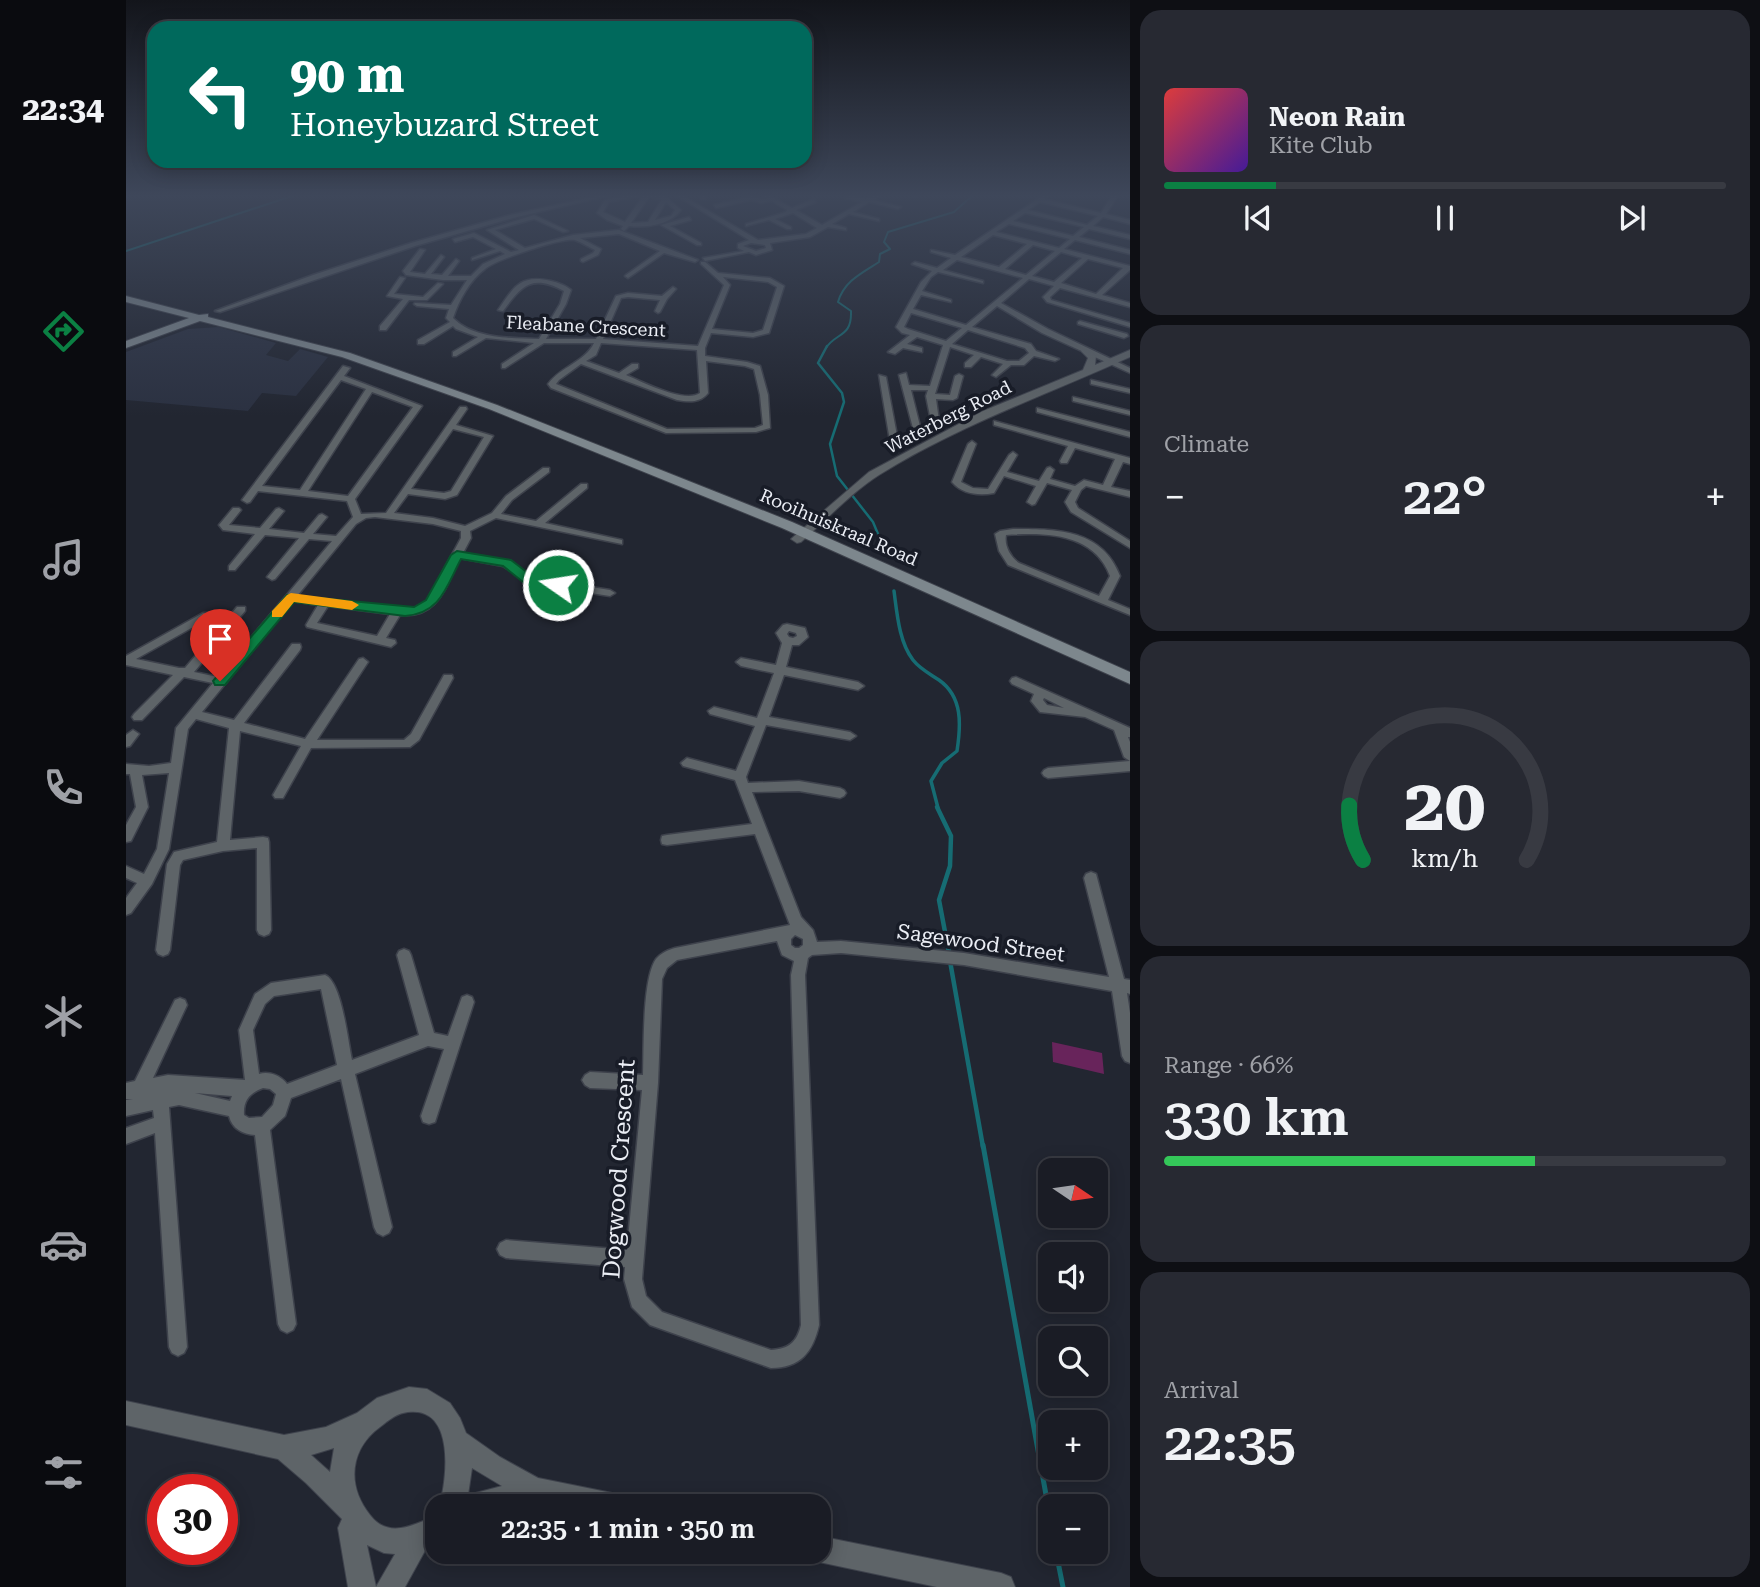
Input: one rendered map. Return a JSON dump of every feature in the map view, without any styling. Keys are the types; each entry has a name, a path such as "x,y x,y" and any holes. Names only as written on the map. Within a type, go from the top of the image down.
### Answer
{"main road":[{"name":"Rooihuiskraal Road","path":"126,293 205,312 224,323 346,355"},
{"name":"Rooihuiskraal Road","path":"126,299 191,313 205,312"},
{"path":"159,326 171,315 168,308"},
{"path":"172,329 205,312 218,312"},
{"name":"Rooihuiskraal Road","path":"218,312 295,334 503,411 801,535 1130,678"},
{"path":"126,337 191,313"},
{"path":"126,345 172,329 200,323 224,323"}],"street":[{"path":"205,312 321,268"},
{"path":"218,312 338,268"},
{"path":"408,268 406,271 410,275 441,281 474,277"},
{"path":"426,276 432,268"},
{"path":"381,301 427,298 451,268"},
{"path":"421,342 452,324 449,318 453,307 482,268"},
{"path":"628,276 639,268"},
{"path":"582,362 680,398 694,399 704,393 701,348 727,287 711,268"},
{"path":"929,268 981,282"},
{"path":"939,268 926,278 901,328 915,335 1008,364 1021,363 1032,353"},
{"path":"996,268 1130,304"},
{"path":"935,421 932,392 947,344 1038,268"},
{"path":"1075,268 1046,296 1047,300 1130,325"},
{"path":"1097,296 1128,268"},
{"path":"708,331 753,335 766,331 781,286 770,280 717,275"},
{"path":"974,288 989,276"},
{"path":"402,278 390,295 453,307"},
{"path":"501,310 524,281 539,280 566,288 568,295 541,342 505,366"},
{"path":"658,311 664,298 673,289"},
{"path":"383,328 418,290"},
{"path":"1012,290 1014,302 1024,315 1061,339 1120,366"},
{"path":"918,292 949,301"},
{"path":"664,298 628,295 618,297 593,353 556,378 552,384 568,393 666,431 756,430 767,426 757,368 747,364 701,358"},
{"path":"1092,326 1118,301"},
{"path":"998,302 1070,335 1120,366"},
{"path":"909,310 1028,346 1032,353 1055,359"},
{"path":"982,314 996,312 1024,315"},
{"path":"1080,323 1124,335"},
{"name":"Fleabane Crescent","path":"452,324 485,336 541,342 599,342 701,348"},
{"path":"892,352 915,335"},
{"path":"1061,339 1070,335"},
{"path":"456,355 485,336"},
{"path":"902,345 919,350"},
{"path":"1086,351 1093,358 1088,370"},
{"name":"Waterberg Road","path":"801,535 856,486 879,471 987,413 1057,386 1088,370 1120,366 1130,353"},
{"path":"968,365 979,355"},
{"path":"996,375 1008,364"},
{"path":"620,376 635,366"},
{"path":"247,500 346,369"},
{"path":"902,375 917,430"},
{"path":"905,387 953,398 959,376"},
{"path":"340,377 416,404 418,408 350,499"},
{"path":"882,377 894,441"},
{"path":"1094,382 1130,391"},
{"path":"302,494 371,388"},
{"path":"1076,398 1130,413"},
{"path":"888,405 910,406"},
{"path":"388,516 463,409"},
{"path":"1040,410 1130,435"},
{"path":"997,423 1130,461"},
{"path":"407,491 445,496 454,493 489,436 452,426"},
{"path":"972,444 957,485 985,493 991,491 1013,455"},
{"path":"1064,461 1073,445"},
{"path":"1107,487 1120,458"},
{"path":"466,530 495,515 509,498 546,470"},
{"path":"1032,502 1050,470"},
{"path":"1003,473 1076,489"},
{"path":"1130,494 1088,483 1076,489 1070,502 1073,508 1130,545"},
{"path":"538,524 584,486"},
{"path":"256,488 350,499"},
{"path":"350,499 358,517"},
{"path":"236,510 225,527 338,539"},
{"path":"232,568 279,512"},
{"path":"495,515 619,541"},
{"path":"126,897 142,879 157,850 165,824 179,737 193,714 358,517 388,516 452,524 466,530"},
{"path":"272,577 322,517"},
{"path":"291,598 417,611 431,603 466,538 466,530"},
{"path":"1101,601 1115,576 1110,564 1091,545 1060,532 1003,532 999,535 1006,560 1010,564 1101,601 1129,612"},
{"path":"1091,545 1115,536"},
{"path":"457,555 506,563 531,581 610,593"},
{"path":"325,602 311,625 385,642 397,611"},
{"path":"138,717 185,672 241,609"},
{"path":"126,660 206,615"},
{"path":"788,641 780,672 741,783 796,939"},
{"path":"223,846 235,727 296,647"},
{"path":"126,660 220,681"},
{"path":"279,795 307,744 363,662"},
{"path":"741,662 858,686"},
{"path":"193,714 307,744 356,746 410,741 448,678"},
{"path":"1016,681 1040,692 1037,701 1047,711 1088,713 1130,733"},
{"path":"714,711 762,722 850,736"},
{"path":"1118,727 1130,757"},
{"path":"687,763 741,783 799,786 840,793"},
{"path":"1048,773 1130,766"},
{"path":"126,836 142,807 131,770 176,767"},
{"path":"126,909 157,863 163,849 165,824"},
{"path":"667,840 759,828"},
{"path":"163,950 176,859 184,853 259,840 265,845 264,930"},
{"path":"126,872 142,879"},
{"path":"1091,878 1124,986 1130,1056"},
{"name":"Dogwood Crescent","path":"757,939 796,939 809,1332 803,1347 791,1357 771,1359 656,1319 642,1308 635,1294 634,1259 650,1083 655,979 661,963 675,954 757,939"},
{"name":"Sagewood Street","path":"796,939 825,946 964,958 1124,986"},
{"path":"404,956 428,1039"},
{"path":"131,1107 159,1092 184,1083 249,1086 272,1081 280,1086 284,1093 279,1113 262,1126 252,1128 243,1125 237,1119 235,1110 249,1086 246,1030 260,999 271,990 319,981 329,985 383,1227"},
{"path":"429,1116 467,1002"},
{"path":"131,1107 132,1089 180,1005"},
{"path":"284,1093 428,1039 453,1044"},
{"path":"590,1080 650,1083"},
{"path":"132,1089 159,1092 235,1110"},
{"path":"159,1092 178,1347"},
{"path":"126,1136 161,1123"},
{"path":"262,1126 287,1324"},
{"path":"506,1249 634,1259"},
{"path":"362,1587 341,1482 345,1460 366,1423 382,1409 399,1402 425,1402 446,1417 459,1443 461,1476 456,1494"},
{"path":"126,1413 284,1448 326,1438 366,1423"},
{"path":"459,1443 491,1466 536,1490 555,1494"},
{"path":"284,1448 315,1474 367,1545 390,1552 414,1547"},
{"path":"521,1494 536,1490"},
{"path":"390,1587 414,1547 425,1538"},
{"path":"831,1552 995,1586"}],"shaded area":[{"path":"219,327 276,343 266,355 288,361 300,349 328,357 296,396 262,393 248,411 126,400 126,352 188,329"},
{"path":"1052,1042 1102,1053 1104,1074 1053,1062"}],"waterway":[{"path":"826,348 846,330 851,320 851,311 838,302 841,295 854,278 870,268"},
{"path":"827,346 818,363 842,393 844,402 830,444 837,476 873,522 883,546"},
{"path":"894,591 899,627 908,653 919,666 947,687 958,712 957,751 942,763 931,781 938,808"},
{"path":"937,807 951,836 950,866 939,900 949,953"},
{"path":"950,961 983,1147"},
{"path":"983,1145 1046,1494"},
{"path":"1058,1564 1063,1587"}],"slow traffic":[{"path":"277,614 291,598 352,605"}],"route":[{"path":"220,681 291,598 405,612 422,610 431,603 457,555 506,563 528,580 558,585"}]}
